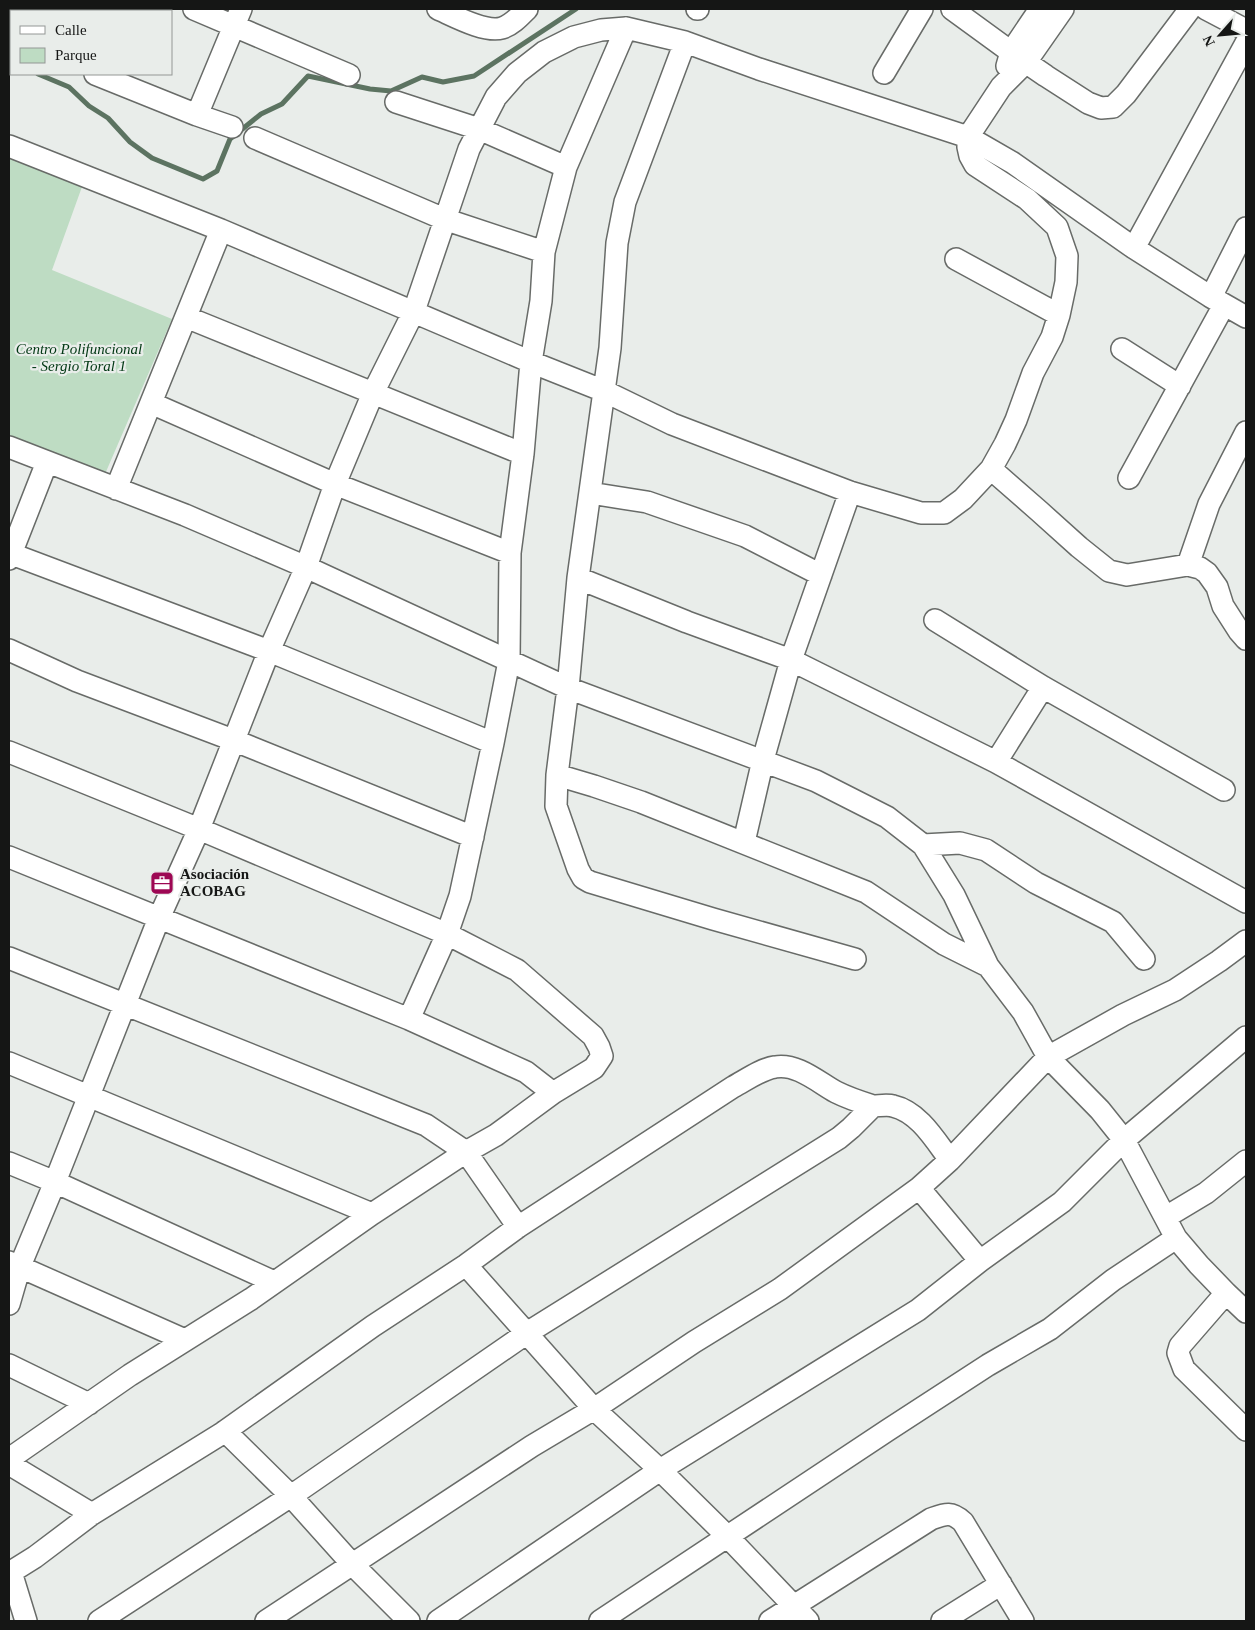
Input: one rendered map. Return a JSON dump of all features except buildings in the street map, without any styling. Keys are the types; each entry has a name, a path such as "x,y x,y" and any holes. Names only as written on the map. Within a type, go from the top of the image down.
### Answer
{"street":[{"path":"194,9 238,17 348,75"},
{"path":"438,9 488,30 503,28 516,20 527,9"},
{"path":"884,74 922,9"},
{"path":"952,9 1018,57 1088,103 1101,108 1113,106 1126,94 1190,9"},
{"path":"9,146 221,230 604,391 672,424 850,492 921,513 944,514 964,499 991,469 1016,420 1033,373 1052,337 1059,316 1066,282 1066,256 1056,227 1027,199 975,165 970,156 968,137 1018,57 1040,9"},
{"path":"1018,57 1062,9"},
{"path":"1206,9 1246,30"},
{"path":"196,115 238,17"},
{"path":"409,1019 447,934 460,896 493,743 508,661 510,553 541,300 544,252 566,167 626,28"},
{"path":"9,1304 14,1264 55,1182 158,918 199,829 269,651 306,566 335,484 373,394 414,311 469,149 496,97 517,73 544,52 574,37 601,30 626,28 686,42 759,69 968,137 1013,163 1134,248 1246,317"},
{"path":"686,42 625,202 617,243 610,348 578,578 568,688 557,775 556,806 578,869 583,878 590,882 855,959"},
{"path":"1134,248 1246,43"},
{"path":"97,75 196,115 232,127"},
{"path":"396,102 479,129 566,167"},
{"path":"255,138 444,219 544,252"},
{"path":"1129,478 1180,386 1218,301 1246,228"},
{"path":"116,489 221,230"},
{"path":"956,259 1059,316"},
{"path":"186,317 523,454"},
{"path":"1122,349 1180,386"},
{"path":"151,403 335,484 510,553"},
{"path":"1188,566 1209,504 1246,432"},
{"path":"9,447 185,515 306,566 568,688 816,781 887,817 923,845 954,895 988,966 1023,1012 1048,1057 1100,1110 1124,1140 1176,1238 1199,1265 1246,1312"},
{"path":"47,462 9,555 269,651 493,743"},
{"path":"991,469 1039,510 1079,548 1109,571 1127,575 1188,566 1200,568 1207,573 1216,587 1223,606 1246,639"},
{"path":"744,842 763,760 792,660 850,492"},
{"path":"590,493 647,502 745,536 821,575"},
{"path":"578,578 687,622 792,660 996,762 1246,902"},
{"path":"935,620 1043,687 1224,790"},
{"path":"9,650 77,681 233,740 473,837"},
{"path":"996,762 1043,687"},
{"path":"9,752 199,829 447,934 517,970 593,1036 600,1047 602,1056 594,1068 553,1093 496,1135 466,1152 372,1214 274,1282 9,1459"},
{"path":"557,775 631,799 744,842 866,892 944,944 988,966"},
{"path":"923,845 960,843 986,850 1036,883 1113,922 1144,959"},
{"path":"9,857 409,1019 526,1072 553,1093"},
{"path":"266,1621 532,1446 594,1409 694,1342 780,1288 919,1188 950,1160 1048,1057 1175,990 1246,941"},
{"path":"9,958 426,1125 466,1152 518,1227"},
{"path":"438,1621 660,1470 918,1310 980,1261 1062,1202 1124,1140 1246,1037"},
{"path":"9,1063 372,1214"},
{"path":"26,1621 10,1572 35,1557 92,1514 225,1431 373,1326 466,1265 518,1227 733,1087 760,1073 775,1067 789,1068 802,1072 848,1097 873,1106 892,1106 911,1113 931,1134 950,1160"},
{"path":"100,1621 291,1496 527,1333 839,1138 873,1106"},
{"path":"1166,1217 1220,1183 1246,1161"},
{"path":"9,1163 55,1182 274,1282"},
{"path":"1220,1183 1246,1184"},
{"path":"919,1188 980,1261"},
{"path":"600,1621 988,1365 1050,1329 1113,1280 1176,1238"},
{"path":"14,1264 185,1340"},
{"path":"466,1265 594,1409 727,1536 801,1614"},
{"path":"1226,1293 1180,1346 1178,1353 1184,1369 1246,1430"},
{"path":"9,1364 89,1404"},
{"path":"225,1431 291,1496 352,1564 409,1621"},
{"path":"9,1464 92,1514"},
{"path":"770,1621 801,1614 930,1520 944,1514 955,1515 963,1522 1023,1621"},
{"path":"942,1621 1001,1584"}],"green space":[{"name":"Centro Polifuncional - Sergio Toral 1","path":"9,155 83,184 52,270 172,319 105,474 9,435"}],"waterway":[{"path":"40,75 69,87 89,106 108,118 130,142 152,158 203,179 217,171 230,139 261,114 282,104 308,76 370,89 391,91 422,77 443,82 474,76 576,9"}],"place":[{"name":"Asociación ACOBAG","path":"162,883"}]}
